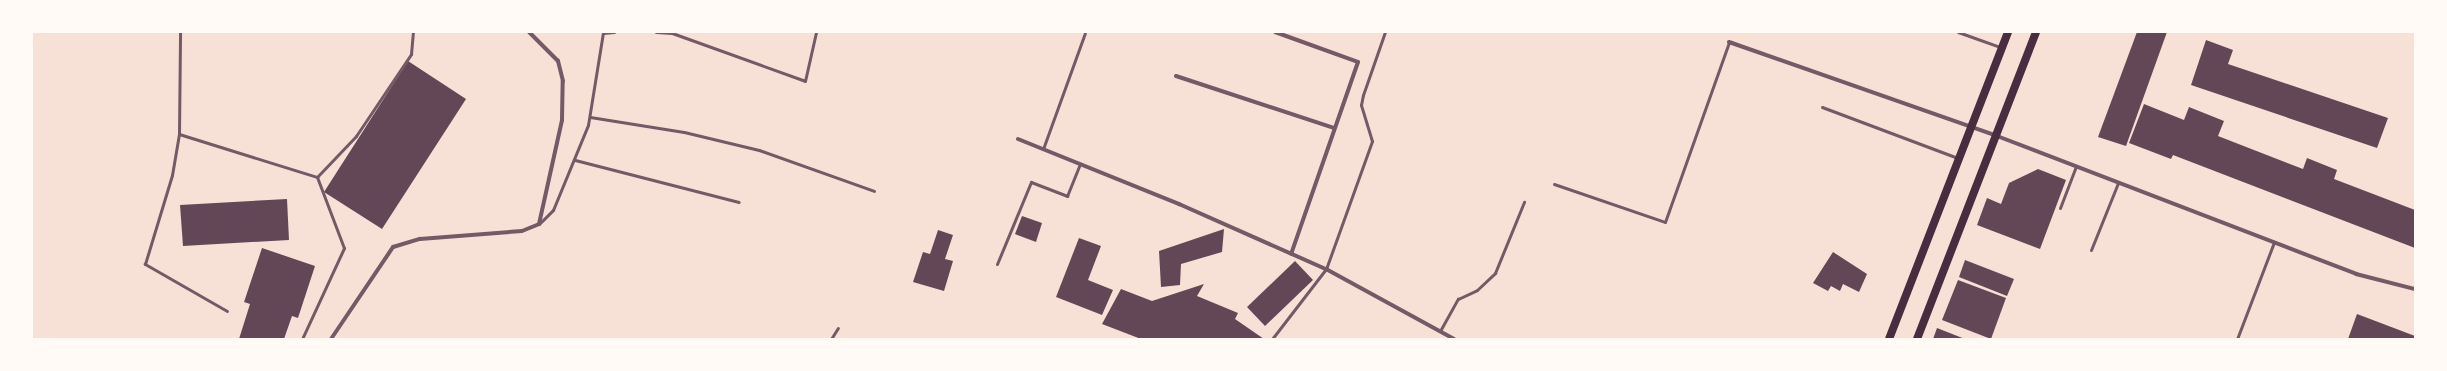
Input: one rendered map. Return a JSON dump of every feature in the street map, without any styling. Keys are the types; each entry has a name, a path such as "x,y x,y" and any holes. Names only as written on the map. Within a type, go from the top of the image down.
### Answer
{"main road":[{"path":"1888,339 2008,32"},
{"path":"1917,339 1997,136 2036,32"}],"street":[{"path":"331,339 393,247 420,239 522,231 539,224 562,120 563,81 558,61 529,32"},
{"path":"1275,32 1358,62 1291,254"},
{"path":"1729,42 1997,136 2356,274 2415,289"},
{"path":"1176,76 1334,128"},
{"path":"1018,139 1326,269 1454,339"}],"lane":[{"path":"180,32 179,134 172,175 145,264 227,311"},
{"path":"317,177 356,136 411,54 413,32"},
{"path":"539,224 553,210 576,160 590,117 603,33 614,32"},
{"path":"656,32 673,33 805,81 816,32"},
{"path":"1272,339 1326,269 1372,141 1362,105 1362,95 1385,32"},
{"path":"1958,32 2002,48"},
{"path":"1043,149 1085,33"},
{"path":"1554,184 1665,222 1729,42"},
{"path":"1822,107 1958,158"},
{"path":"590,117 684,132 758,150 874,191"},
{"path":"179,134 317,177"},
{"path":"576,160 739,202"},
{"path":"997,264 1031,182 1067,196 1080,164"},
{"path":"2060,208 2076,166"},
{"path":"302,339 344,248 317,177"},
{"path":"2091,250 2118,182"},
{"path":"1440,332 1458,299 1477,290 1495,272 1524,202"},
{"path":"2237,339 2274,242"},
{"path":"831,339 838,328"}],"building":[{"path":"2137,32 2167,32 2126,146 2098,137"},
{"path":"2206,40 2233,50 2228,64 2388,118 2377,148 2191,85"},
{"path":"408,61 466,99 382,229 324,192"},
{"path":"2144,104 2184,120 2189,107 2224,121 2218,136 2303,169 2307,158 2337,170 2334,179 2415,210 2415,248 2173,155 2171,159 2129,143"},
{"path":"2038,169 2066,180 2040,249 1977,225 1987,198 2001,204 2009,183"},
{"path":"287,199 289,240 183,246 180,205"},
{"path":"1022,216 1042,223 1036,242 1015,234"},
{"path":"1224,229 1222,252 1181,264 1180,285 1161,287 1159,251"},
{"path":"938,230 953,235 945,259 953,261 944,291 913,282 923,252 930,254"},
{"path":"1079,238 1101,246 1088,280 1113,290 1102,315 1056,297"},
{"path":"262,248 315,266 298,318 292,316 284,339 239,339 250,304 244,302"},
{"path":"1833,252 1867,274 1859,292 1843,284 1840,291 1831,286 1828,291 1813,283"},
{"path":"1965,260 2014,279 2007,296 1959,277"},
{"path":"1295,261 1313,280 1265,326 1247,307"},
{"path":"1958,280 2006,298 1991,339 1942,320"},
{"path":"1204,284 1197,296 1238,313 1235,319 1264,339 1141,339 1102,324 1121,289 1152,301"},
{"path":"2357,314 2415,336 2415,339 2348,339"},
{"path":"1937,328 1965,339 1933,339"}]}
